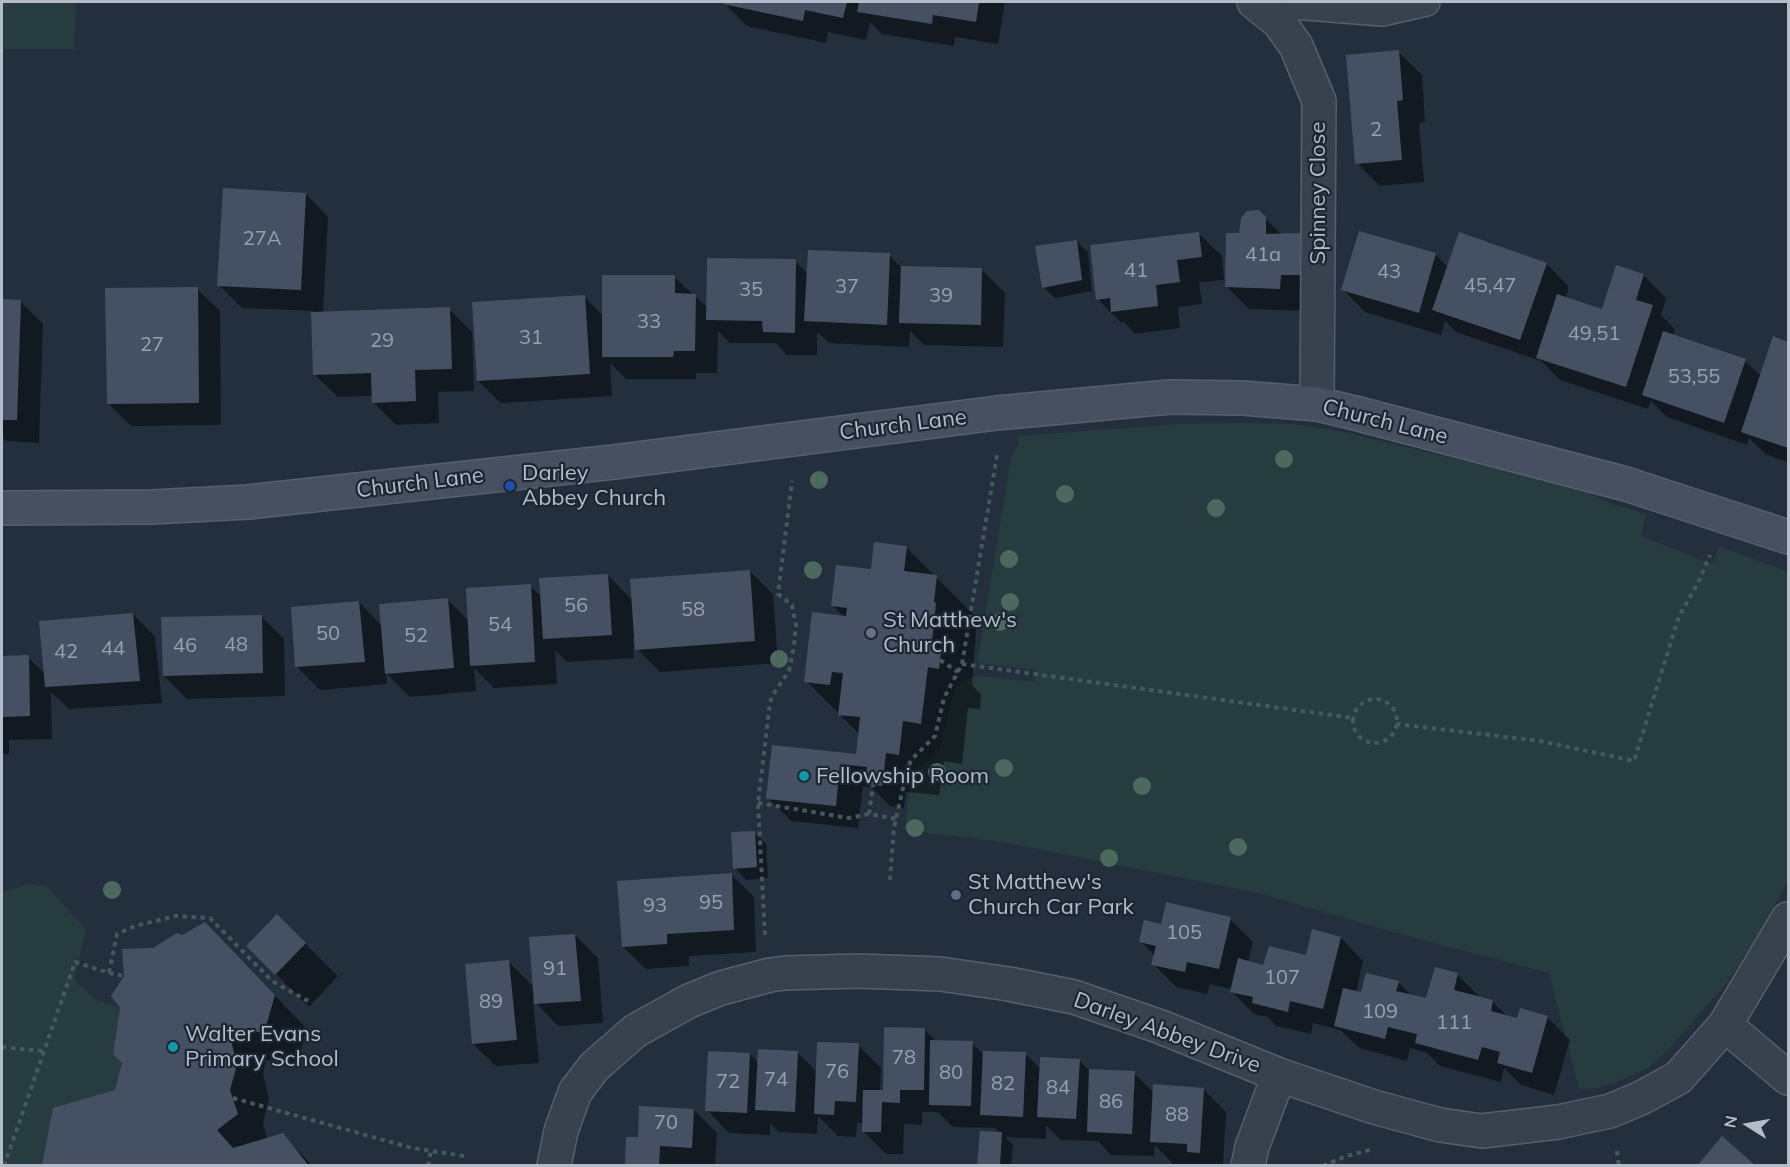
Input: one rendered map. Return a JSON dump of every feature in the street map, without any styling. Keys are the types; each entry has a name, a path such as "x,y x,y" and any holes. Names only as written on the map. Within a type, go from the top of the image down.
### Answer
{"street":[{"name":"Spinney Close","path":"1254,2 1279,22 1296,46 1318,101 1317,404"},
{"name":"Church Lane","path":"2,508 152,507 248,502 614,462 997,413 1170,397 1242,398 1317,404 1626,484 1788,537"},
{"name":"Darley Abbey Drive","path":"554,1166 561,1131 575,1092 594,1067 635,1031 689,1001 721,988 770,975 859,971 928,974 1009,984 1074,997 1161,1027 1279,1075 1374,1107 1440,1125 1482,1131 1516,1128 1610,1111 1641,1098 1678,1078 1725,1025 1788,919"},
{"path":"1725,1025 1788,1078"},
{"path":"1248,1166 1252,1147 1279,1075"}],"lane":[{"name":"Spinney Close","path":"1254,2 1382,12 1426,2"}],"path":[{"path":"770,975 765,935 758,803 770,702 789,671 794,646 796,625 792,605 778,594 798,438"},
{"path":"890,880 893,838 907,770 911,760 935,736 944,698 962,664 996,464"},
{"path":"1396,724 1539,741 1634,760 1679,616 1697,585 1727,517"},
{"path":"940,660 958,672"},
{"path":"962,664 1353,718"},
{"path":"1379,700 1392,707 1396,724 1393,733 1383,742 1369,742 1358,735 1354,729 1353,718 1364,702 1379,700"},
{"path":"869,814 873,785"},
{"path":"758,803 849,818 869,814 897,819"},
{"path":"109,973 117,934 135,926 176,916 210,918 272,981 308,1001"},
{"path":"4,1166 75,962 124,976"},
{"path":"2,1047 43,1052"},
{"path":"233,1098 412,1148 464,1156"},
{"path":"428,1166 431,1151"}],"green space":[{"path":"2,2 76,2 74,49 2,49"},
{"path":"1180,424 1294,424 1344,432 1580,489 1609,503 1646,514 1641,536 1712,564 1719,546 1788,572 1788,880 1760,933 1725,985 1667,1051 1647,1069 1598,1088 1579,1089 1549,973 1393,932 1258,893 1002,842 904,830 913,772 939,751 955,687 961,681 977,676 1035,682 1036,670 977,663 1011,458 1018,444 1018,436"},
{"path":"30,884 47,887 86,929 74,980 96,1000 120,1008 113,1054 122,1063 115,1090 42,1165 2,1166 2,892"}],"building":[{"path":"724,2 847,2 843,18 805,10 803,21 723,4"},
{"path":"859,2 979,2 976,22 933,15 932,24 857,12"},
{"path":"1399,50 1403,100 1397,101 1402,160 1355,164 1346,55"},
{"path":"223,188 306,193 301,290 217,286"},
{"path":"1259,210 1266,217 1266,234 1302,233 1300,275 1281,275 1280,289 1225,287 1226,233 1239,233 1241,218 1247,211"},
{"path":"1359,231 1436,253 1419,313 1341,290"},
{"path":"1199,232 1202,257 1177,260 1180,282 1156,285 1158,306 1111,312 1110,298 1096,300 1090,245"},
{"path":"1459,232 1547,263 1520,340 1432,310"},
{"path":"1077,240 1082,280 1042,288 1035,246"},
{"path":"808,250 890,253 887,325 804,321"},
{"path":"707,258 796,259 795,333 763,332 762,321 706,320"},
{"path":"1616,265 1644,274 1636,300 1653,305 1626,387 1536,358 1557,294 1602,309"},
{"path":"901,266 982,268 981,325 899,323"},
{"path":"602,275 675,275 675,293 696,294 695,351 674,351 673,357 602,357"},
{"path":"198,287 199,403 107,404 105,288"},
{"path":"585,295 590,374 477,381 472,302"},
{"path":"2,299 21,300 17,420 2,420"},
{"path":"450,307 452,369 415,370 416,401 372,403 371,373 313,375 311,312"},
{"path":"1663,331 1746,359 1724,423 1642,395"},
{"path":"1773,336 1788,342 1788,448 1741,432"},
{"name":"St Matthew's Church","path":"874,542 907,546 904,571 937,575 931,651 941,652 939,669 928,667 921,724 903,721 899,755 886,753 882,786 866,784 867,767 840,764 836,806 766,799 772,745 856,754 860,717 838,715 843,673 832,672 830,685 804,682 812,612 846,616 847,608 831,606 836,565 871,569"},
{"path":"750,570 755,641 635,650 630,579"},
{"path":"608,574 612,635 543,639 539,578"},
{"path":"531,584 535,662 470,666 466,588"},
{"path":"448,598 454,668 385,674 379,604"},
{"path":"359,601 365,662 295,667 291,607"},
{"path":"133,613 140,681 45,687 39,621"},
{"path":"262,615 263,673 163,676 161,617"},
{"path":"29,655 30,716 2,717 2,656"},
{"path":"755,831 757,867 733,869 731,832"},
{"path":"732,873 734,930 667,934 667,944 622,947 617,881"},
{"path":"1166,902 1231,917 1219,969 1187,962 1185,972 1151,965 1156,946 1139,942 1144,920 1161,924"},
{"path":"277,914 306,943 275,975 246,946"},
{"name":"Walter Evans Primary School","path":"205,922 275,995 264,1033 234,1028 231,1040 237,1065 230,1090 238,1114 217,1130 233,1148 283,1133 309,1166 42,1166 53,1108 115,1090 122,1063 113,1054 120,1008 111,996 124,976 122,949 153,948 177,933 182,935"},
{"path":"1312,929 1341,937 1323,1009 1290,1001 1288,1012 1252,1003 1253,997 1230,992 1238,958 1263,965 1269,946 1306,955"},
{"path":"575,934 581,1001 534,1004 529,937"},
{"path":"509,960 517,1040 472,1044 465,964"},
{"path":"1435,967 1458,973 1454,990 1493,1000 1491,1011 1517,1018 1520,1008 1548,1016 1532,1073 1497,1063 1500,1052 1482,1047 1478,1060 1415,1043 1417,1034 1388,1027 1385,1039 1334,1026 1343,988 1361,992 1366,973 1399,981 1396,991 1426,998"},
{"path":"884,1027 925,1028 924,1090 900,1090 900,1103 882,1102 881,1132 862,1132 863,1090 883,1090"},
{"path":"930,1040 973,1041 971,1106 929,1105"},
{"path":"817,1042 859,1043 856,1102 835,1101 834,1115 814,1114"},
{"path":"758,1049 798,1051 795,1112 755,1110"},
{"path":"708,1051 750,1053 747,1113 705,1111"},
{"path":"983,1051 1026,1052 1023,1117 980,1115"},
{"path":"1040,1057 1080,1059 1076,1119 1037,1117"},
{"path":"1089,1069 1135,1071 1132,1134 1087,1132"},
{"path":"1153,1084 1204,1088 1200,1153 1187,1152 1187,1144 1150,1142"},
{"path":"639,1106 694,1109 692,1148 660,1146 659,1166 625,1166 626,1137 638,1137"},
{"path":"980,1131 1002,1132 1000,1166 977,1166"},
{"path":"1722,1136 1756,1166 1697,1166"}],"place":[{"name":"Darley Abbey Church","path":"510,486"},
{"name":"St Matthew's Church","path":"871,633"},
{"name":"Fellowship Room","path":"804,776"},
{"name":"St Matthew's Church Car Park","path":"956,895"},
{"name":"Walter Evans Primary School","path":"173,1047"}]}
